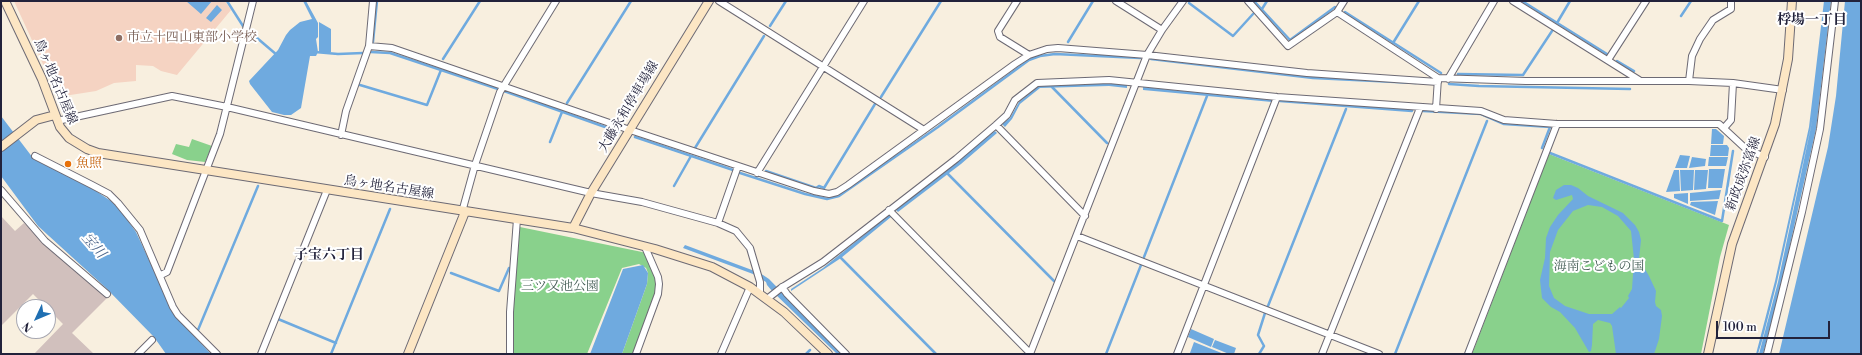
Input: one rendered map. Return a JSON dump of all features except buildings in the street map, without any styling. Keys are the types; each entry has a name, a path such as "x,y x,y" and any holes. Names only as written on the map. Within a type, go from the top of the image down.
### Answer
{"main road":[{"name":"鳥ヶ地名古屋線","path":"5,1 42,79 56,118 69,138 98,153 573,228 645,247 712,267 770,297 828,354"},
{"name":"大藤永和停車場線","path":"573,228 591,193 708,1"},
{"name":"新政成弥富線","path":"1708,354 1732,244 1765,157 1775,124 1788,59 1792,1"},
{"path":"1,147 36,120 56,118"},
{"path":"408,354 464,212"}],"street":[{"path":"161,275 167,272 220,134 253,1"},
{"path":"342,134 346,111 369,46 373,1"},
{"path":"464,212 475,165 503,86 556,1"},
{"path":"719,1 924,130"},
{"path":"757,172 864,1"},
{"path":"1017,1 998,31 1000,37 1029,55"},
{"path":"1116,1 1162,30"},
{"path":"889,210 1030,353 1138,83 1147,55 1162,30 1183,1"},
{"path":"1248,1 1288,46 1337,12 1344,1"},
{"path":"1448,79 1494,1"},
{"path":"1513,1 1639,80"},
{"path":"1608,60 1646,1"},
{"path":"1689,81 1692,56 1700,39 1713,20 1731,9 1731,1"},
{"path":"1767,354 1802,212 1820,129 1835,1"},
{"path":"1337,12 1438,80"},
{"path":"369,46 392,48 822,194 837,192 1029,55 1047,49 1058,48 1147,55 1308,73 1438,80 1689,81 1733,83 1783,90"},
{"path":"770,297 823,262 956,159 1007,115 1015,100 1037,83 1109,80 1277,97 1481,111 1504,120 1548,122 1557,124 1719,124 1746,149 1765,157"},
{"path":"1436,108 1438,80"},
{"path":"1724,128 1730,120 1733,83"},
{"path":"56,118 172,96 227,107 591,193 642,202 718,223 736,231 750,248 760,282 760,293"},
{"path":"1177,354 1277,97"},
{"path":"1322,354 1420,108"},
{"path":"1468,354 1557,124"},
{"path":"996,125 1085,216"},
{"path":"35,156 109,194 140,230 178,315 217,354"},
{"path":"718,223 738,166"},
{"path":"1,190 45,241 107,294"},
{"path":"261,354 327,190"},
{"path":"510,354 510,312 517,219"},
{"path":"1077,236 1379,354"},
{"path":"636,354 658,294 659,284 658,277 645,247"},
{"path":"721,354 750,287"},
{"path":"782,288 846,354"},
{"path":"138,354 152,340"}],"shaded area":[{"name":"市立十四山東部小学校","path":"14,1 225,1 231,10 177,75 161,71 153,66 136,65 136,81 114,83 96,91 64,96 58,85 53,86"},
{"path":"1,216 15,231 24,223 68,265 107,298 72,333 94,354 34,354 48,339 56,339 56,331 63,324 56,317 56,299 38,299 33,294 28,299 16,299 16,311 1,326"}],"green space":[{"path":"192,139 212,146 205,162 187,160 172,154 176,144 189,147"},
{"name":"海南こどもの国","path":"1549,154 1729,225 1720,257 1701,354 1472,354"},
{"name":"三ツ又池公園","path":"515,226 647,253 656,276 656,294 634,354 622,354 647,284 648,273 646,268 639,264 622,268 587,354 508,354"}],"water":[{"path":"186,1 212,1 201,14"},
{"path":"303,1 306,1 318,23 318,37 316,39 318,52 316,56 310,56 301,108 291,115 284,115 272,112 249,81 278,50 290,30 300,22 312,19"},
{"path":"1824,1 1831,1 1816,129 1781,285 1763,354 1759,354 1778,282 1813,117 1777,282 1762,341 1758,354 1756,354 1775,281 1809,127"},
{"path":"1845,1 1861,1 1861,354 1779,354 1828,147 1836,96"},
{"path":"217,5 222,10 211,22 206,18"},
{"path":"319,22 331,29 331,52 319,52"},
{"path":"1109,83 1127,85 1127,88 1109,86 1040,88 1020,104 1012,119 1005,127 1002,124 1010,118 1019,102 1039,86"},
{"path":"1143,87 1272,100 1272,102 1143,90"},
{"name":"宝川","path":"1,116 33,158 93,189 111,201 121,211 136,232 175,316 211,354 166,354 154,337 106,288 38,226 1,176"},
{"path":"1712,129 1716,129 1724,136 1723,144 1711,144"},
{"path":"995,131 997,133 961,164 898,212 896,210"},
{"path":"1711,145 1727,145 1729,148 1728,156 1710,156"},
{"path":"1680,155 1690,156 1687,168 1675,168"},
{"path":"1692,157 1706,159 1705,166 1689,168"},
{"path":"1709,157 1728,157 1726,166 1708,166"},
{"path":"1709,169 1725,169 1722,188 1708,188"},
{"path":"1674,170 1679,170 1680,191 1666,192"},
{"path":"1680,170 1694,170 1693,190 1681,191"},
{"path":"1695,170 1708,170 1706,189 1694,190"},
{"path":"1564,185 1571,185 1578,188 1588,196 1623,213 1635,225 1641,240 1639,259 1656,291 1655,302 1656,306 1661,310 1662,316 1659,339 1654,354 1616,354 1612,326 1610,323 1598,320 1593,324 1592,345 1591,351 1589,352 1575,328 1560,312 1551,307 1542,298 1540,280 1545,258 1546,238 1550,227 1558,215 1573,199 1572,195 1556,200 1553,198 1556,190","holes":["1588,205 1602,207 1618,216 1631,231 1634,259 1632,289 1628,296 1629,298 1621,308 1620,307 1612,314 1589,314 1565,306 1554,298 1549,286 1550,252 1558,230 1573,211"]},
{"path":"1721,190 1719,199 1690,201 1690,193"},
{"path":"1688,193 1688,204 1674,198 1674,194"},
{"path":"1718,201 1715,215 1690,205 1691,202"},
{"path":"889,215 891,217 841,258 791,291 791,289 823,268"},
{"path":"685,245 760,273 769,279 842,354 837,354 772,291 766,282 753,274 683,248"},
{"path":"643,265 648,273 647,284 622,354 590,354 623,269"},
{"path":"1191,329 1214,339 1211,347 1188,337"},
{"path":"1215,340 1236,348 1234,354 1229,354 1212,347"},
{"path":"1194,342 1224,354 1190,353"}],"waterway":[{"path":"227,1 243,26"},
{"path":"373,42 377,1"},
{"path":"443,59 480,1"},
{"path":"567,103 631,1"},
{"path":"770,26 786,1"},
{"path":"881,97 941,1"},
{"path":"1068,42 1093,1"},
{"path":"1254,1 1290,40 1335,7"},
{"path":"1262,9 1267,1"},
{"path":"1393,43 1419,1"},
{"path":"1522,1 1607,54"},
{"path":"1557,23 1570,1"},
{"path":"1681,16 1691,1"},
{"path":"1189,3 1233,36 1253,14"},
{"path":"1345,12 1441,73"},
{"path":"1458,74 1523,75 1552,31"},
{"path":"250,32 277,55"},
{"path":"695,148 764,36"},
{"path":"315,52 338,54 363,53"},
{"path":"371,52 390,53 498,89"},
{"path":"737,172 805,194 827,199 839,196 938,127 1029,60 1040,56 1055,54 1140,58"},
{"path":"1151,59 1313,78 1416,83"},
{"path":"1617,61 1634,71"},
{"path":"360,85 427,105 441,70"},
{"path":"1449,84 1630,89"},
{"path":"1052,87 1107,143"},
{"path":"504,91 619,132"},
{"path":"1144,257 1207,96"},
{"path":"1280,101 1412,111"},
{"path":"766,171 816,188 819,186 824,188 875,104"},
{"path":"1268,306 1346,109"},
{"path":"1423,111 1481,114 1504,124 1550,127 1542,148"},
{"path":"550,142 562,112"},
{"path":"1395,354 1487,121"},
{"path":"635,137 733,170"},
{"path":"1550,153 1722,221 1733,151"},
{"path":"674,186 691,156"},
{"path":"947,173 1054,281"},
{"path":"198,330 258,186"},
{"path":"331,354 390,209"},
{"path":"841,258 936,354"},
{"path":"1106,354 1141,265"},
{"path":"451,273 499,291 509,268"},
{"path":"1259,354 1264,346 1258,335 1265,313"},
{"path":"278,319 336,343"},
{"path":"806,354 810,350"}],"place":[{"name":"市立十四山東部小学校","path":"119,38"},
{"name":"魚照","path":"68,164"}],"district":[{"name":"桴場一丁目","path":"1812,21"},
{"name":"子宝六丁目","path":"329,256"}]}
